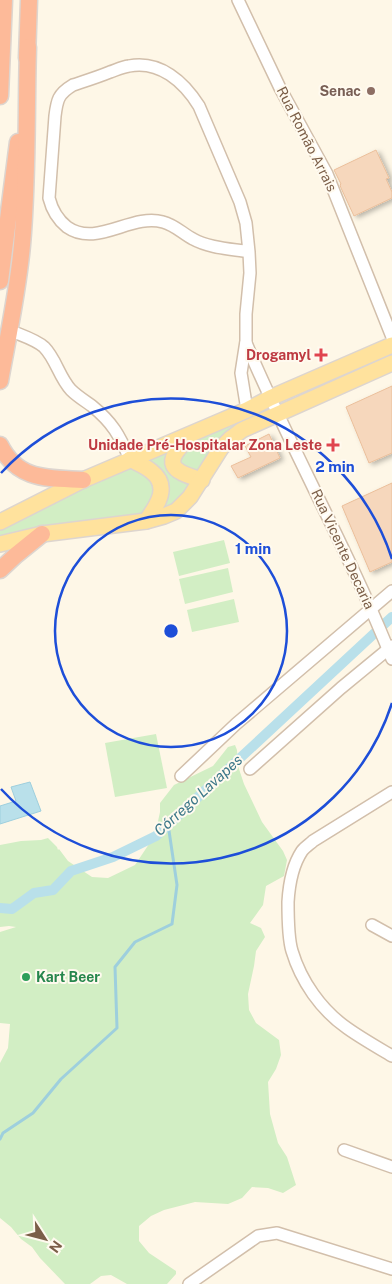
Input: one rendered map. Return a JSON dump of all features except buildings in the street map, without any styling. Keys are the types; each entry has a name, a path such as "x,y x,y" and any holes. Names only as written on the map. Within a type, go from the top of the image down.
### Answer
{"highway":[{"path":"0,96 4,0"},
{"path":"0,381 18,280 24,214 27,153 29,0"},
{"path":"0,281 28,47"},
{"path":"0,445 8,459 28,474 44,478 83,480"},
{"path":"0,570 42,534"}],"main road":[{"path":"0,522 83,480 247,410 270,398 392,345"},
{"path":"0,544 42,534 146,521 176,511 190,497 221,448 242,430 392,363"},
{"path":"197,431 178,448 173,462 174,466 181,473 202,480"},
{"path":"130,459 152,471 160,483 160,499 146,521"}],"street":[{"name":"Rua Romão Arrais","path":"238,0 280,88 327,174 392,337"},
{"path":"247,410 241,373 246,341 246,314 250,273 249,252 246,223 240,202 199,106 182,84 163,71 141,65 128,66 73,85 59,96 56,103 49,198 51,207 62,223 80,234 90,234 152,220 164,222 194,240 249,252"},
{"path":"9,330 35,341 43,347 72,391 105,417 120,435 130,459"},
{"name":"Rua Vicente Decaria","path":"246,341 270,398 389,648"},
{"path":"360,585 364,589 377,594 392,590"},
{"path":"181,776 236,724 372,612 392,590"},
{"path":"250,769 389,648"},
{"path":"341,688 381,664 392,666"},
{"path":"392,792 313,841 303,850 289,885 288,916 292,950 303,977 320,1003 347,1028 392,1056"},
{"path":"372,926 392,936"},
{"path":"344,1150 392,1168"},
{"path":"190,1284 258,1236 277,1233 392,1269"}],"green space":[{"path":"270,405 272,410 251,420 179,503 158,513 0,537 0,526 64,493"},
{"path":"224,540 230,563 179,576 173,552"},
{"path":"228,568 233,592 185,604 179,579"},
{"path":"234,599 239,622 192,632 187,610"},
{"path":"156,734 167,788 115,797 105,743"},
{"path":"235,745 238,766 244,784 262,822 283,851 287,860 284,876 266,886 263,905 250,923 261,928 265,937 256,951 248,994 249,1010 256,1023 279,1040 281,1055 276,1069 268,1082 270,1114 278,1143 287,1157 296,1185 283,1193 268,1188 252,1187 242,1198 228,1204 195,1202 164,1210 151,1216 139,1226 139,1241 149,1253 176,1271 176,1274 167,1284 127,1284 111,1275 101,1276 90,1284 65,1284 32,1247 0,1218 0,1063 8,1048 10,1024 0,1023 0,932 16,927 0,927 0,845 48,838 68,861 92,877 108,878 135,865 151,841 157,826 160,803 174,785 213,766 228,747"}],"water":[{"path":"30,782 41,811 0,824 0,806 16,801 11,787"}],"waterway":[{"name":"Córrego Lavapes","path":"0,908 12,909 34,893 53,890 71,871 113,857 156,836 392,617"},
{"path":"0,1139 3,1133 33,1113 61,1079 117,1028 115,967 135,942 172,924 177,885 168,824"}],"place":[{"name":"Senac","path":"371,91"},
{"name":"Drogamyl","path":"321,355"},
{"name":"Unidade Pré-Hospitalar Zona Leste","path":"333,445"},
{"name":"Kart Beer","path":"26,977"}]}
